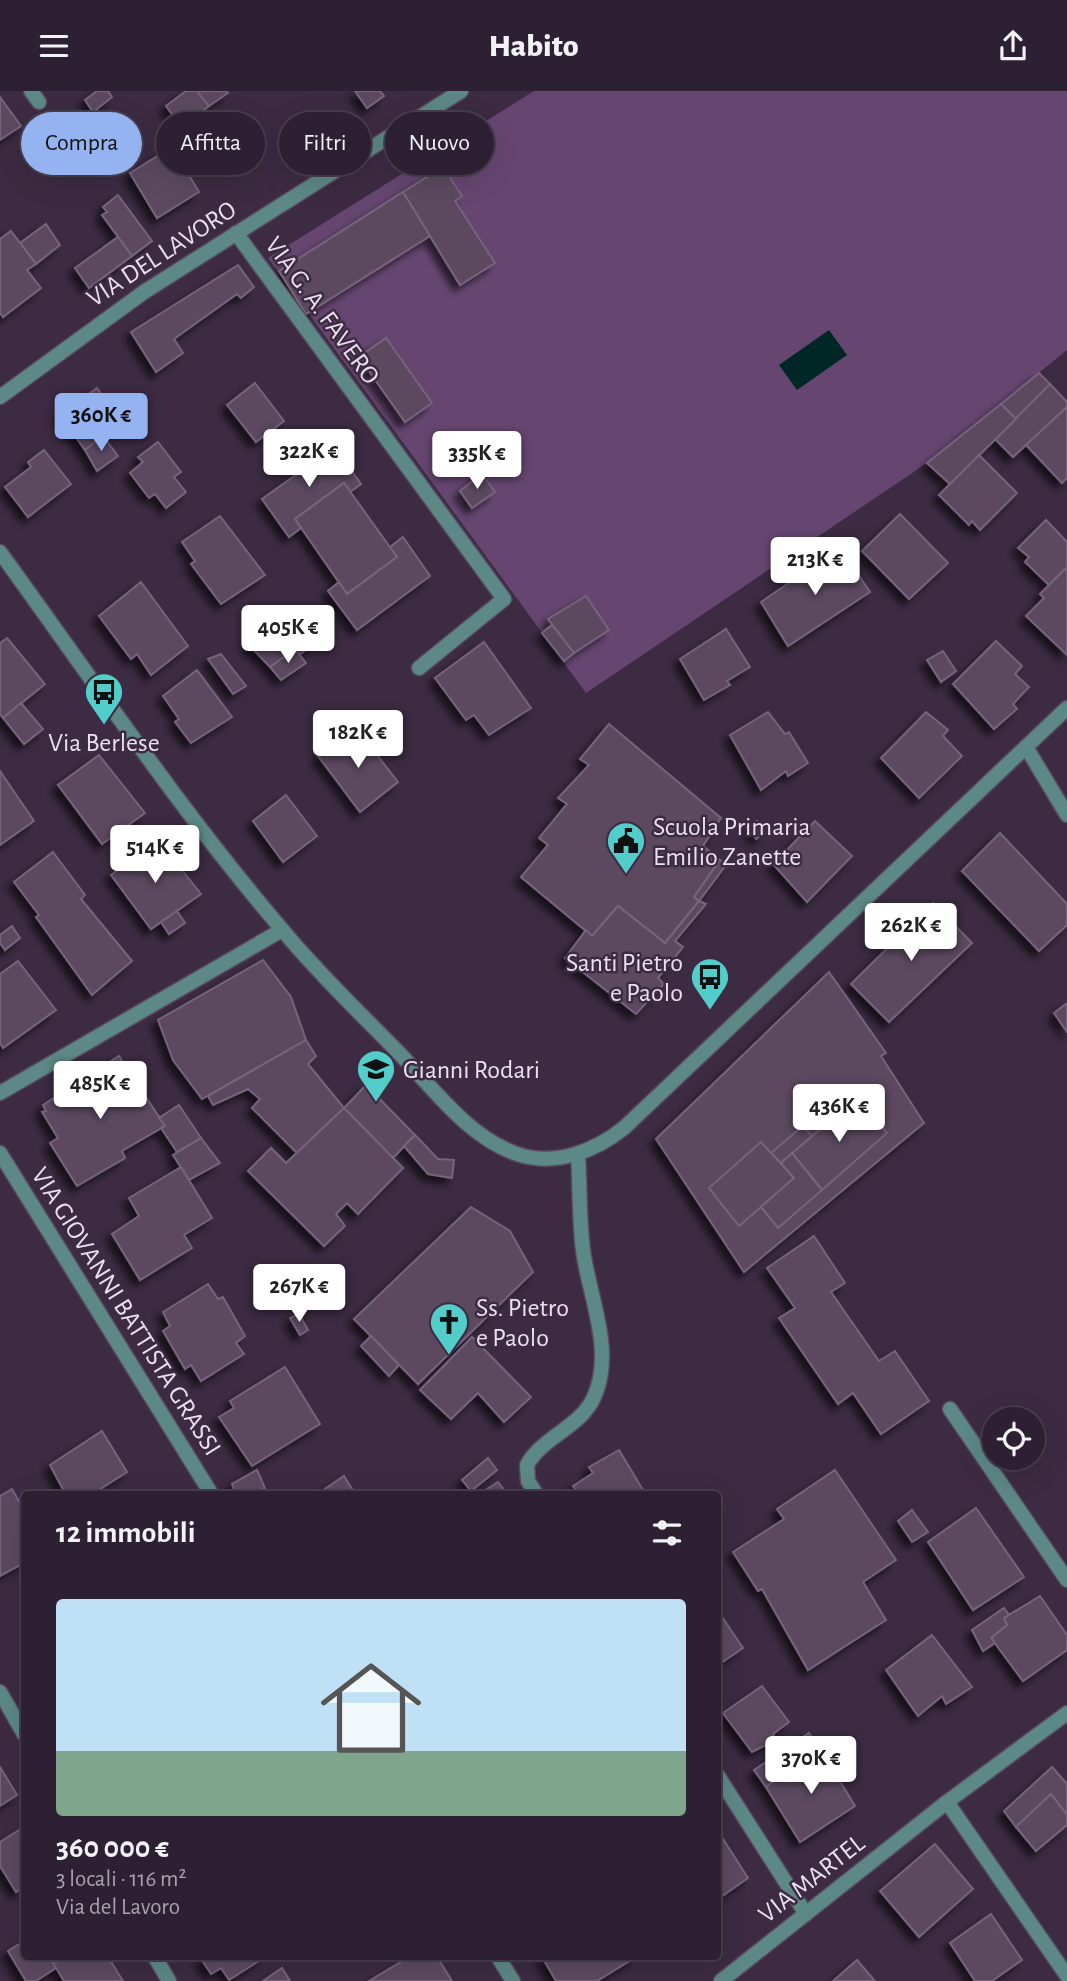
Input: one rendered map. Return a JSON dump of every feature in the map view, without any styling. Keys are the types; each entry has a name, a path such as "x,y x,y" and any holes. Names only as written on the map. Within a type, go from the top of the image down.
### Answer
{"street":[{"name":"VIA DEL LAVORO","path":"0,397 107,317 461,91"},
{"name":"VIA G. A. FAVERO","path":"236,233 504,599 419,668"},
{"path":"0,552 194,821 282,930 470,1125 488,1141 521,1156 561,1157 578,1154 595,1147 625,1127 1067,708"},
{"path":"1026,747 1067,815"},
{"path":"0,1093 282,930"},
{"name":"VIA GIOVANNI BATTISTA GRASSI","path":"0,1153 210,1491"},
{"path":"534,1491 528,1481 527,1465 536,1453 588,1409 600,1376 598,1319 581,1228 578,1154"},
{"path":"950,1409 1067,1580"},
{"path":"0,1692 21,1729"},
{"name":"VIA MARTEL","path":"721,1981 947,1802 1067,1713"},
{"path":"721,1781 806,1914"},
{"path":"947,1802 1067,1976"},
{"path":"157,1960 169,1981"},
{"path":"500,1960 513,1981"}],"shaded area":[{"path":"534,91 1067,91 1067,350 927,463 586,693 268,258 400,175 494,175 494,116"},
{"path":"829,330 847,355 797,390 779,365"}],"building":[{"path":"97,91 108,91 112,97 93,112 85,100"},
{"path":"186,91 197,91 209,106 201,112 170,112 166,106"},
{"path":"197,91 227,91 228,93 209,106"},
{"path":"355,91 380,91 384,96 367,108"},
{"path":"0,97 21,126 0,140"},
{"path":"156,157 156,175 189,175 199,192 157,218 131,175 142,175 142,166"},
{"path":"430,175 448,175 462,196 455,201 495,263 460,285 403,192"},
{"path":"403,192 430,236 306,314 279,271"},
{"path":"118,195 152,241 132,256 102,215 107,212 103,207"},
{"path":"46,224 60,245 36,264 20,243"},
{"path":"11,231 36,264 27,270 41,288 3,317 0,313 0,239"},
{"path":"118,237 132,256 89,288 75,268"},
{"path":"238,265 254,287 241,298 237,294 174,339 183,353 156,372 131,332"},
{"path":"386,338 432,403 405,422 359,357"},
{"path":"1039,373 1050,384 1016,419 1001,404"},
{"path":"255,383 284,421 256,442 227,405"},
{"path":"1050,384 1067,402 1067,407 1013,457 995,439"},
{"path":"97,388 105,399 112,394 129,418 85,450 60,415"},
{"path":"1001,404 1016,419 950,484 927,463"},
{"path":"1067,407 1067,478 1062,483 1026,445"},
{"path":"103,436 118,456 97,471 85,450"},
{"path":"158,442 181,472 174,477 186,492 166,508 155,494 149,498 130,473 143,462 138,457"},
{"path":"335,447 361,484 350,492 344,483 295,519 301,528 289,537 262,499"},
{"path":"44,450 71,484 28,517 5,487 31,467 28,462"},
{"path":"979,455 1017,493 980,530 972,521 969,525 939,495"},
{"path":"482,474 495,492 472,508 460,491"},
{"path":"344,483 397,557 347,594 295,519"},
{"path":"900,514 948,563 909,599 862,551"},
{"path":"220,516 265,575 221,604 191,564 195,561 182,542"},
{"path":"1046,520 1067,542 1067,571 1065,569 1049,585 1025,562 1029,557 1018,548"},
{"path":"403,537 430,576 357,630 328,591 339,582 347,594 397,557 390,547"},
{"path":"840,548 870,592 788,646 761,602"},
{"path":"1065,569 1067,655 1026,616 1044,598 1040,594"},
{"path":"141,582 188,646 151,675 137,654 131,659 99,616"},
{"path":"586,596 609,630 574,653 548,619"},
{"path":"293,608 319,640 299,655 295,649 270,667 247,643"},
{"path":"552,625 574,653 564,661 542,633"},
{"path":"726,629 750,667 727,681 730,685 704,700 680,659"},
{"path":"7,638 45,684 3,718 0,714 0,643"},
{"path":"996,641 1022,666 1015,674 1029,687 1013,704 1017,709 994,729 953,684"},
{"path":"484,642 531,708 489,735 474,715 466,720 435,678"},
{"path":"295,649 306,663 281,680 270,667"},
{"path":"943,651 956,671 941,682 927,660"},
{"path":"221,654 246,686 233,694 208,659"},
{"path":"197,670 232,717 191,743 175,722 179,719 163,696"},
{"path":"21,703 43,729 24,744 3,718"},
{"path":"768,712 785,734 789,732 808,763 788,776 786,771 761,790 730,735"},
{"path":"926,712 948,730 943,736 962,756 919,798 881,758"},
{"path":"609,724 721,818 703,846 720,860 694,897 699,901 665,943 618,906 592,936 521,877 548,845 539,838 567,804 558,798 589,765 580,759"},
{"path":"356,728 398,782 360,812 318,756"},
{"path":"99,755 145,813 102,844 58,785"},
{"path":"0,771 34,821 0,845"},
{"path":"286,795 317,836 283,862 253,821"},
{"path":"757,821 764,833 756,839 749,826"},
{"path":"815,821 852,856 807,902 773,864"},
{"path":"1000,833 1067,904 1067,925 1039,951 962,871"},
{"path":"158,840 201,894 151,929 111,875"},
{"path":"53,852 85,895 81,899 132,961 92,995 14,882"},
{"path":"720,860 726,865 699,901 694,897"},
{"path":"699,901 706,904 675,941 683,947 658,978 664,984 636,1014 565,958 586,930 592,936 618,906 665,943"},
{"path":"933,903 972,943 889,1022 851,984"},
{"path":"177,911 185,923 169,934 161,922"},
{"path":"12,926 20,938 5,950 0,943 0,935"},
{"path":"263,960 291,997 306,1040 202,1099 173,1060 158,1020"},
{"path":"18,961 56,1010 3,1048 0,1043 0,974"},
{"path":"829,972 886,1053 881,1056 924,1123 744,1272 656,1139"},
{"path":"1067,1003 1067,1032 1054,1013"},
{"path":"306,1040 316,1056 308,1064 344,1108 297,1153 252,1108 260,1099 248,1089 213,1105 208,1096"},
{"path":"119,1056 165,1126 122,1151 125,1158 77,1186 50,1143 58,1138 42,1112 46,1111 43,1105"},
{"path":"366,1085 415,1135 393,1158 344,1108"},
{"path":"857,1099 887,1133 822,1190 792,1153"},
{"path":"179,1105 201,1138 177,1152 161,1128 165,1126 159,1118"},
{"path":"344,1108 403,1168 358,1214 347,1203 336,1214 345,1226 324,1246 248,1171 271,1148 286,1163"},
{"path":"803,1126 812,1136 781,1163 771,1153"},
{"path":"415,1135 438,1159 454,1160 452,1178 428,1174 404,1146"},
{"path":"201,1138 220,1163 189,1180 173,1155"},
{"path":"761,1142 794,1178 739,1226 709,1188"},
{"path":"792,1153 822,1190 778,1228 761,1207 794,1178 781,1163"},
{"path":"181,1167 212,1218 184,1235 192,1248 140,1280 112,1234 139,1216 129,1198"},
{"path":"471,1207 510,1231 533,1272 418,1384 354,1319"},
{"path":"814,1236 845,1283 831,1292 879,1361 895,1351 929,1401 881,1434 853,1393 838,1404 779,1318 795,1308 767,1268"},
{"path":"208,1284 218,1299 223,1297 245,1336 236,1343 244,1354 201,1381 191,1365 185,1369 163,1331 170,1326 163,1312"},
{"path":"299,1314 308,1330 300,1335 290,1318"},
{"path":"371,1336 399,1365 389,1376 361,1346"},
{"path":"472,1337 531,1397 504,1422 478,1393 451,1419 420,1390"},
{"path":"285,1367 320,1424 252,1466 219,1417 234,1408 230,1401"},
{"path":"102,1431 127,1472 97,1491 64,1491 50,1465"},
{"path":"619,1450 644,1491 576,1491 573,1486 593,1473 589,1467"},
{"path":"488,1458 497,1470 471,1491 462,1480"},
{"path":"257,1470 265,1488 259,1491 235,1491 232,1484"},
{"path":"835,1470 896,1560 863,1582 886,1620 808,1670 762,1589 758,1591 733,1552 784,1519 777,1509"},
{"path":"344,1476 353,1491 322,1491"},
{"path":"498,1482 505,1491 484,1491"},
{"path":"12,1489 21,1505 21,1565 0,1576 0,1496"},
{"path":"976,1508 1024,1577 973,1610 928,1542"},
{"path":"912,1510 928,1532 912,1542 898,1521"},
{"path":"1040,1596 1067,1635 1067,1650 1023,1681 991,1638 1007,1625 1004,1618"},
{"path":"1004,1608 1009,1615 1004,1618 1007,1625 991,1638 995,1643 983,1651 972,1630"},
{"path":"721,1615 743,1648 721,1663"},
{"path":"932,1635 972,1687 946,1704 942,1696 918,1716 886,1670"},
{"path":"762,1686 789,1722 773,1734 776,1740 752,1752 723,1713"},
{"path":"809,1733 821,1750 766,1787 754,1770"},
{"path":"821,1750 855,1806 800,1842 766,1787"},
{"path":"0,1767 17,1795 0,1806"},
{"path":"1052,1767 1067,1784 1067,1815 1051,1794 1016,1827 1004,1811"},
{"path":"1051,1794 1067,1815 1067,1825 1036,1851 1016,1827"},
{"path":"21,1829 21,1889 16,1892 0,1866 0,1842"},
{"path":"721,1836 748,1878 721,1897"},
{"path":"935,1844 973,1889 919,1937 880,1891"},
{"path":"991,1914 1022,1960 992,1981 975,1981 950,1943"},
{"path":"21,1943 21,1960 59,1960 53,1963 56,1968 36,1981 26,1981 8,1951"},
{"path":"59,1960 110,1960 123,1981 64,1981 53,1963"},
{"path":"202,1960 260,1960 229,1980 221,1968 211,1974"},
{"path":"404,1960 439,1960 452,1981 369,1981"},
{"path":"544,1960 631,1960 597,1981 556,1981"},
{"path":"857,1960 875,1981 833,1981"},
{"path":"282,1968 290,1981 263,1981"}],"place":[{"name":"Via Berlese","path":"104,726"},
{"name":"Scuola Primaria Emilio Zanette","path":"626,875"},
{"name":"Santi Pietro e Paolo","path":"710,1011"},
{"name":"Gianni Rodari","path":"376,1103"},
{"name":"Ss. Pietro e Paolo","path":"449,1356"}]}
